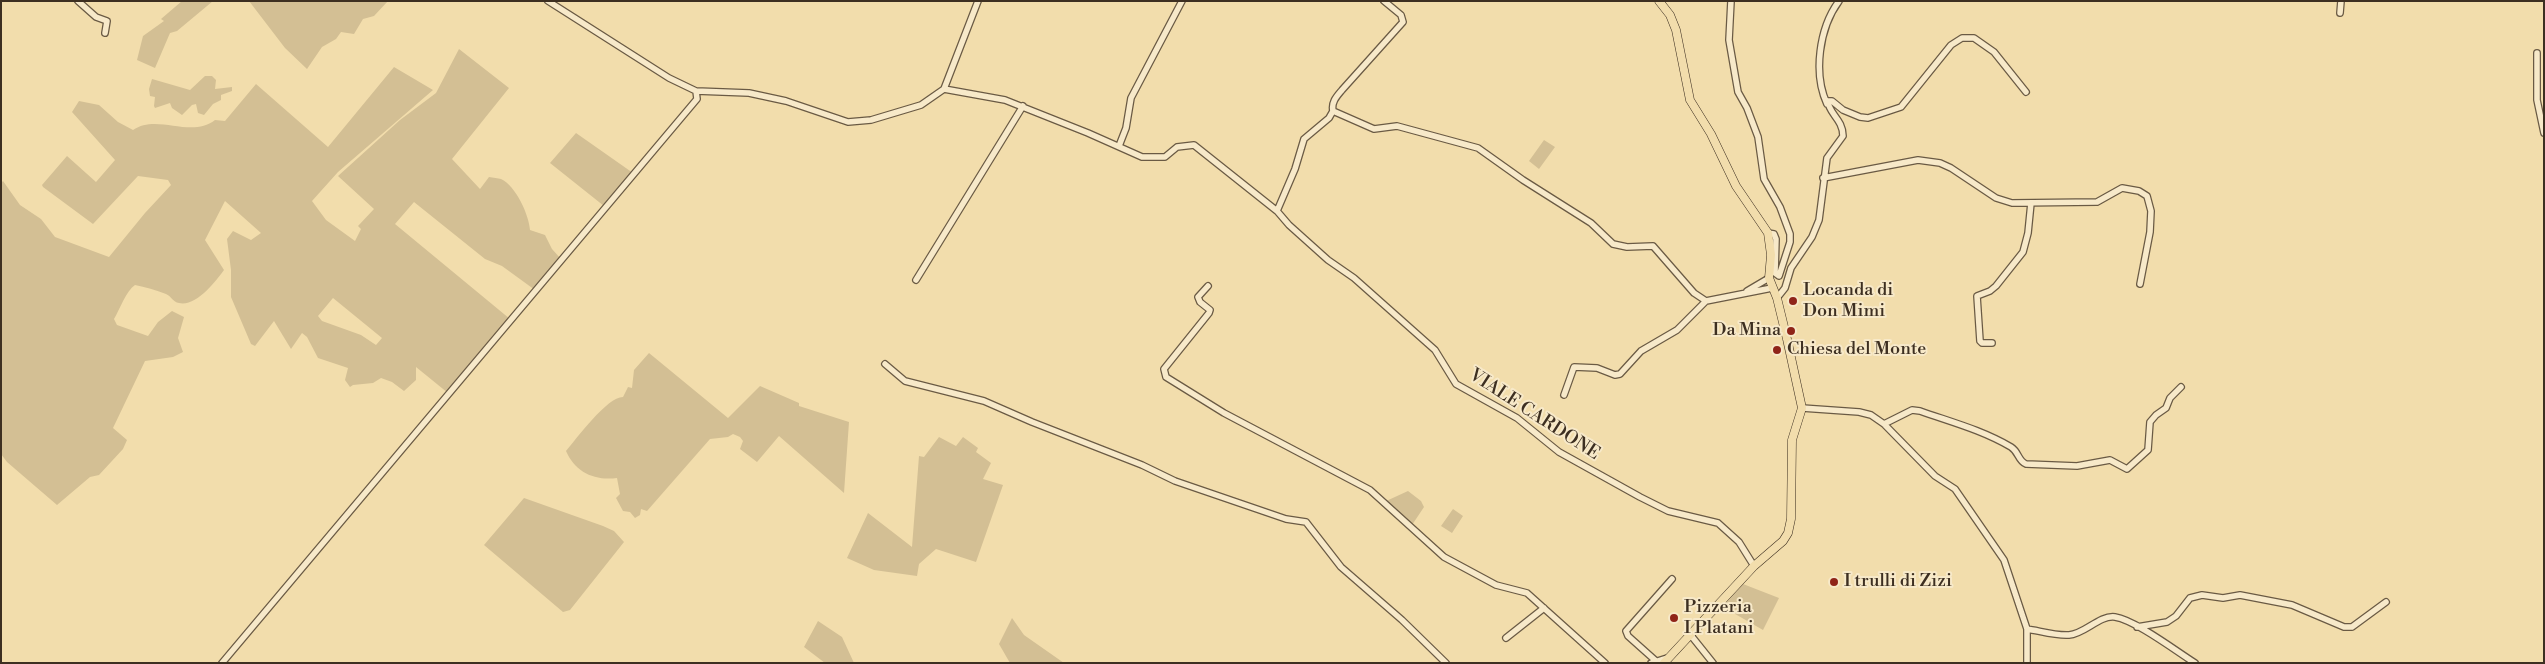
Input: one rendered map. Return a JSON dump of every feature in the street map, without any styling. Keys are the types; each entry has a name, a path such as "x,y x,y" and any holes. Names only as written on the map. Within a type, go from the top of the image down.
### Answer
{"main road":[{"path":"1659,1 1670,15 1676,30 1690,100 1711,134 1736,186 1768,233 1771,255 1769,278 1777,298 1802,408 1792,440 1791,525 1783,541 1754,566 1690,633 1659,661"}],"street":[{"path":"78,1 96,18 107,21 105,33"},
{"path":"548,1 669,78 696,91 758,95 786,101 848,122 871,120 921,105 944,89 978,1"},
{"path":"1119,146 1126,128 1131,98 1182,1"},
{"path":"1277,211 1295,168 1304,139 1329,118 1333,111 1334,101 1342,90 1403,22 1401,15 1384,1"},
{"path":"1731,1 1729,40 1738,92 1747,108 1758,137 1764,179 1780,207 1790,234 1790,242 1779,276 1775,273 1776,239 1774,234 1768,233"},
{"path":"1777,298 1784,288 1791,268 1812,237 1818,220 1827,158 1843,136 1842,125 1827,105 1822,93 1818,67 1829,20 1839,1"},
{"path":"2340,13 2341,1"},
{"path":"1827,105 1828,102 1832,101 1850,114 1868,118 1901,107 1951,45 1962,38 1974,38 1994,52 2026,92"},
{"path":"2537,53 2537,100 2544,133"},
{"name":"VIALE CARDONE","path":"944,89 1004,100 1023,106 1142,157 1165,157 1177,147 1194,145 1277,211 1289,226 1328,260 1354,278 1435,350 1456,384 1517,418 1559,452 1640,497 1668,511 1718,523 1739,542 1754,566"},
{"path":"222,663 697,99 696,91"},
{"path":"916,280 1023,106"},
{"path":"1333,111 1354,118 1374,129 1397,126 1478,148 1523,180 1591,223 1613,244 1627,247 1653,246 1694,293 1706,302"},
{"path":"1823,178 1918,160 1940,163 2003,202 2097,202 2122,188 2139,191 2147,196 2151,211 2150,232 2140,284"},
{"path":"1992,343 1982,343 1980,341 1976,296 1990,291 1996,286 2023,252 2028,233 2031,203"},
{"path":"1742,295 1769,278"},
{"path":"1208,286 1198,298 1210,310 1209,313 1164,369 1166,377 1232,417 1370,490 1444,557 1496,585 1527,593 1606,663"},
{"path":"1564,395 1574,367 1597,368 1615,375 1620,374 1641,351 1677,330 1706,302 1772,288"},
{"path":"885,364 905,381 984,401 1032,422 1142,464 1175,481 1286,519 1306,522 1340,567 1402,620 1446,663"},
{"path":"1884,424 1912,410 1920,411 1979,431 2014,448 2021,462 2026,464 2077,466 2110,460 2127,468 2148,450 2150,422 2166,408 2170,398 2181,387"},
{"path":"1802,408 1859,412 1871,415 1884,424 1935,476 1955,489 2004,560 2027,629 2026,663"},
{"path":"1659,661 1628,636 1626,631 1672,579"},
{"path":"2137,627 2167,622 2176,616 2190,598 2202,595 2223,598 2240,595 2292,605 2344,627 2352,627 2386,602"},
{"path":"1506,638 1544,608"},
{"path":"2027,629 2068,635 2083,631 2099,621 2113,617 2137,627 2194,663"},
{"path":"1690,633 1713,663"}],"shaded area":[{"path":"182,1 213,1 177,31 170,33 155,68 137,60 143,36 164,21 161,19"},
{"path":"249,1 388,1 374,16 363,19 354,34 341,32 336,39 322,47 307,69 285,48"},
{"path":"459,49 509,88 452,159 480,189 489,177 501,179 507,183 517,194 521,202 530,230 545,235 552,249 561,259 535,290 502,266 485,259 414,202 395,224 510,319 448,393 416,367 416,380 404,391 392,382 381,378 373,383 350,387 345,380 348,368 318,358 307,337 302,333 291,349 274,321 255,346 251,344 231,297 231,270 227,239 233,231 251,240 261,233 225,201 205,240 224,270 210,287 192,301 179,303 168,295 135,285 126,296 114,319 117,325 148,336 158,322 172,311 184,317 178,338 183,352 173,357 145,361 113,428 127,440 123,449 99,475 90,477 57,505 7,462 1,454 1,183 3,181 20,205 41,219 55,237 109,257 171,185 168,180 138,176 93,224 43,187 42,185 67,156 96,182 115,160 72,112 79,101 99,105 118,122 133,130 142,125 153,124 195,127 206,125 215,120 225,121 256,84 328,147 394,67 433,90 338,172 312,201 326,220 355,241 361,229 358,226 374,209 338,176 400,120 436,93","holes":["333,298 382,338 376,345 361,335 322,321 318,316"]},
{"path":"205,76 212,76 216,80 215,89 232,87 232,91 221,95 221,100 213,104 204,115 198,113 196,104 192,105 182,115 172,108 170,103 155,108 155,97 150,96 149,89 152,79 190,90"},
{"path":"576,133 633,173 604,206 550,163"},
{"path":"1544,140 1555,147 1539,169 1529,161"},
{"path":"649,353 728,418 760,386 799,403 799,406 849,422 844,493 779,436 757,462 740,449 743,441 740,437 733,434 728,437 710,439 647,511 641,509 640,515 635,518 630,512 623,511 616,498 620,494 617,478 601,478 586,474 580,470 566,451 601,411 616,399 623,397 628,387 632,388 634,370"},
{"path":"939,437 956,446 963,437 978,448 976,452 991,463 983,479 1003,485 976,562 936,549 919,564 917,576 874,570 847,558 868,513 912,547 919,456 924,457"},
{"path":"1408,491 1421,501 1424,507 1412,525 1384,502"},
{"path":"524,498 603,526 614,531 624,542 570,610 563,612 484,545"},
{"path":"1453,509 1463,516 1452,533 1441,526"},
{"path":"1743,584 1779,598 1763,630 1723,607"},
{"path":"1012,618 1024,635 1064,663 1010,663 999,644"},
{"path":"818,621 842,637 854,663 825,663 804,647"}],"place":[{"name":"Locanda di Don Mimi","path":"1793,301"},
{"name":"Da Mina","path":"1791,331"},
{"name":"Chiesa del Monte","path":"1777,350"},
{"name":"I trulli di Zizi","path":"1834,582"},
{"name":"Pizzeria I Platani","path":"1674,618"}]}
